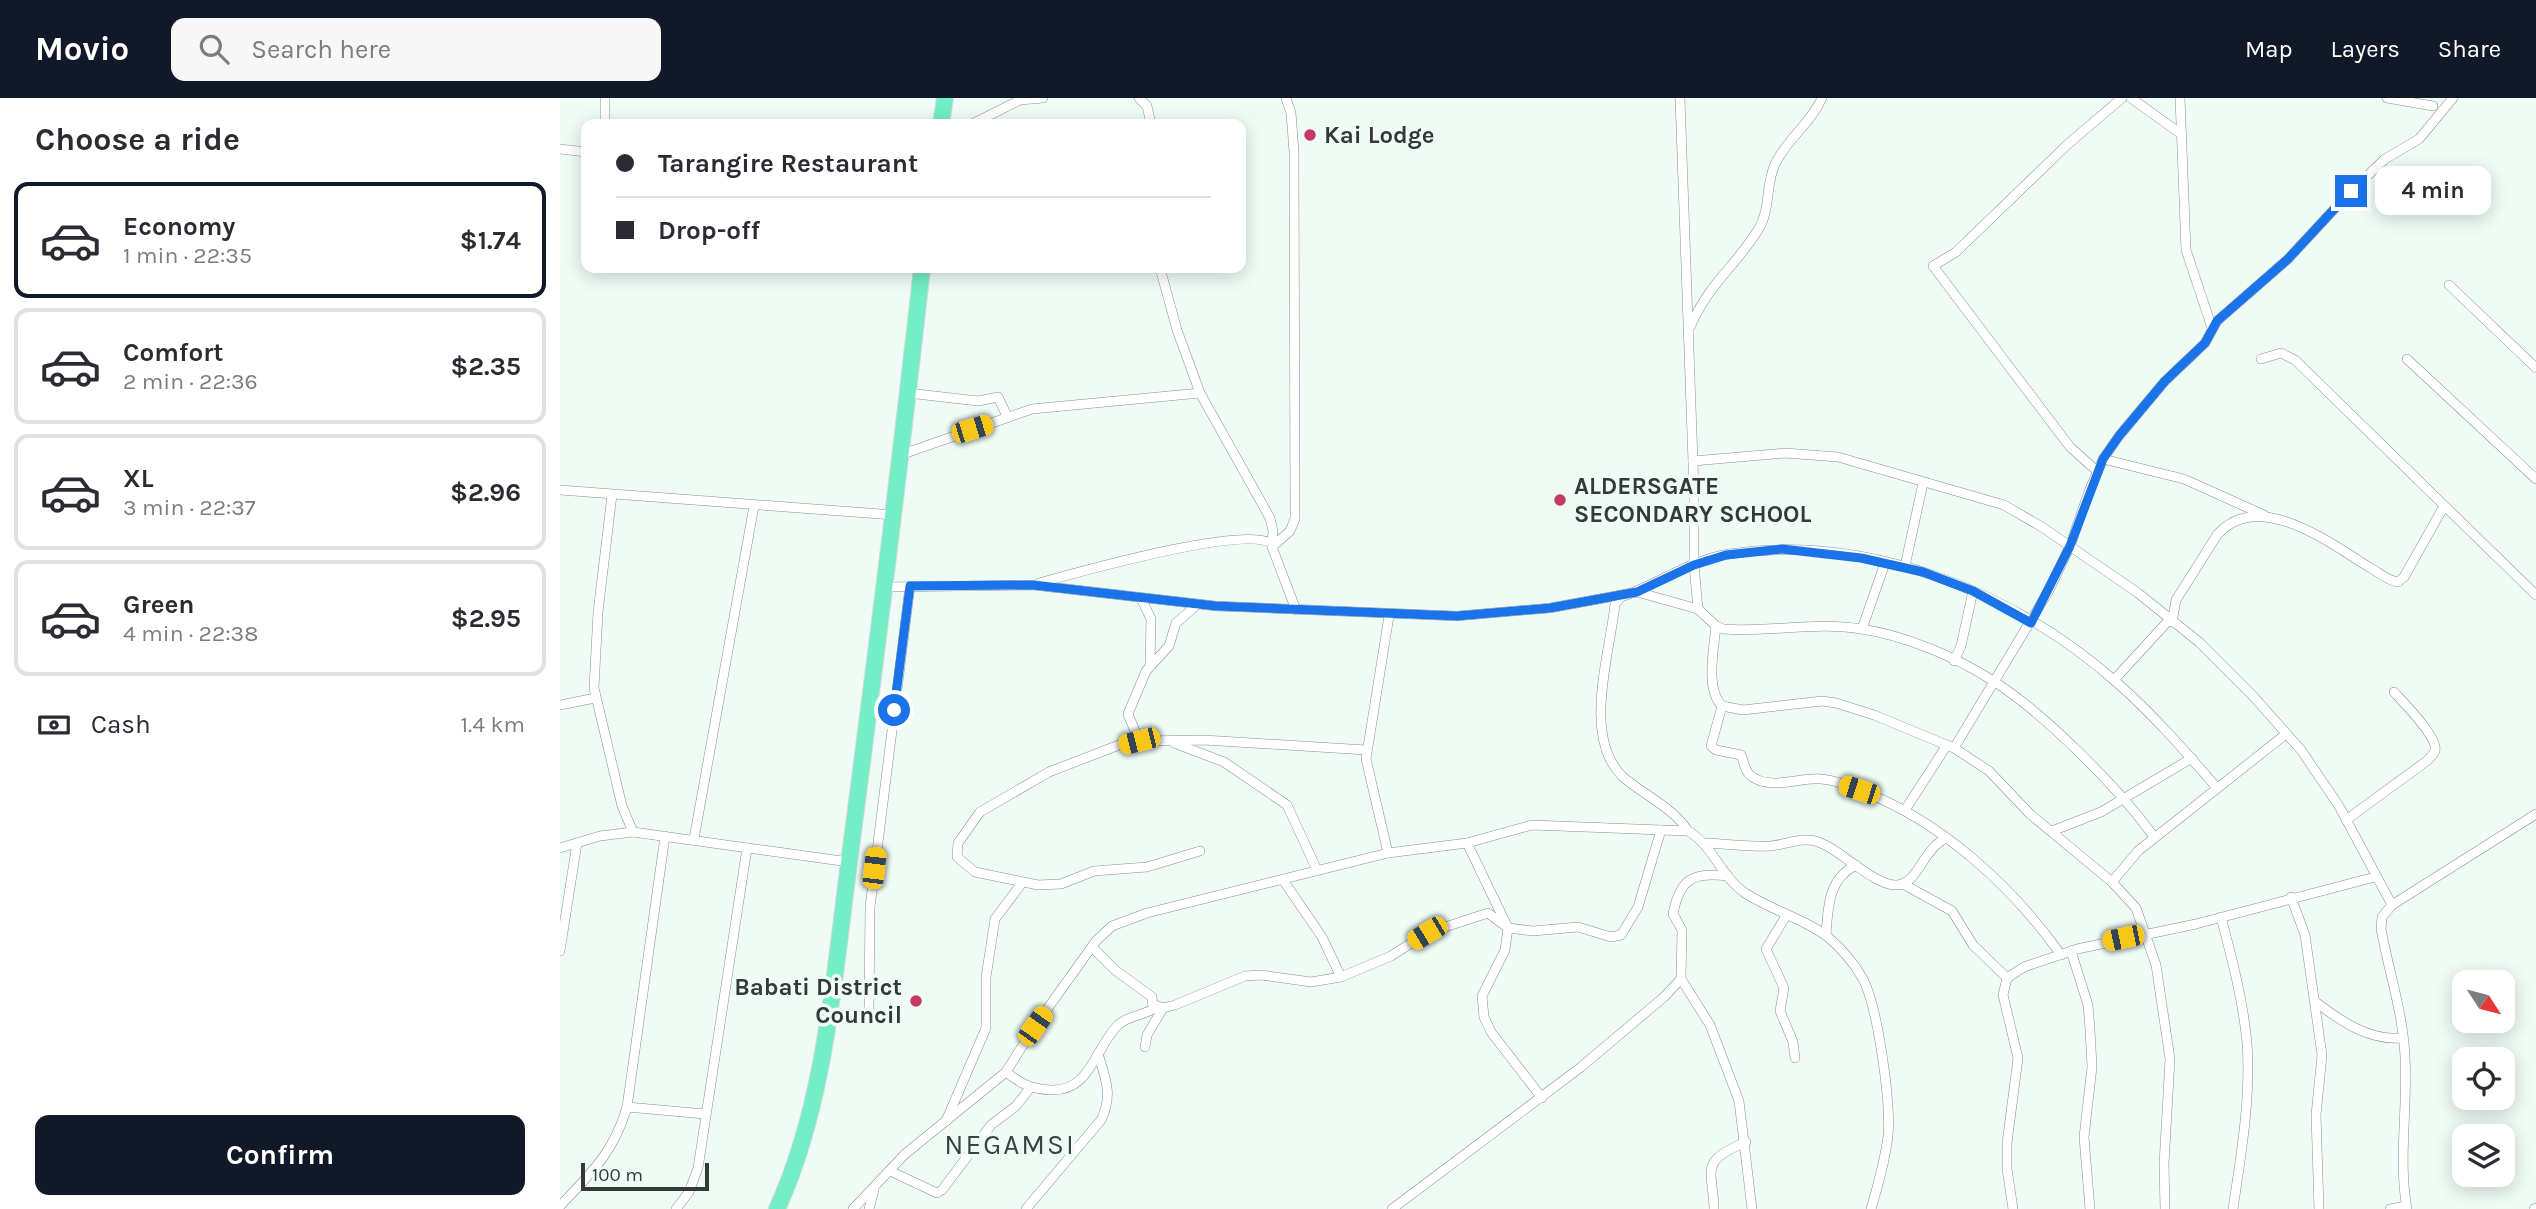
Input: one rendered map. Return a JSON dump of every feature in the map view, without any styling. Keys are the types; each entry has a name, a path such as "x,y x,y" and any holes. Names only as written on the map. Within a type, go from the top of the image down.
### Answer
{"highway":[{"path":"942,119 945,98"},
{"path":"776,1209 792,1176 811,1106 830,1002 886,587 921,273"}],"street":[{"path":"605,98 606,119"},
{"path":"982,119 1020,100 1043,98"},
{"path":"1139,98 1147,106 1150,119"},
{"path":"1272,544 1287,534 1295,519 1294,152 1291,113 1286,98"},
{"path":"1680,98 1693,461 1694,565 1698,609"},
{"path":"1688,332 1707,292 1760,226 1767,206 1767,186 1777,161 1822,98"},
{"path":"2098,471 2070,447 1933,266 1956,252 2068,144 2122,98"},
{"path":"2131,98 2180,134"},
{"path":"2180,98 2186,250 2212,328"},
{"path":"2387,98 2433,102 2433,125"},
{"path":"1905,810 2031,623 2070,546 2103,459 2165,381 2205,343 2212,328 2288,259 2385,159 2419,139 2453,98"},
{"path":"560,149 581,151"},
{"path":"1161,273 1177,330 1200,393 1270,518 1272,544 1296,610"},
{"path":"2449,285 2536,368"},
{"path":"2261,359 2281,353 2295,359 2536,595"},
{"path":"2407,359 2536,479"},
{"path":"908,393 978,401 998,397 1007,416"},
{"path":"900,456 1007,416 1063,404 1200,393"},
{"path":"1693,461 1810,453 1838,457 2004,505 2070,546 2208,651 2301,750 2346,820 2392,905"},
{"path":"2103,459 2184,479 2264,515 2297,526 2398,582 2404,577 2444,506"},
{"path":"2528,471 2536,462"},
{"path":"1905,566 1923,483"},
{"path":"560,490 894,515"},
{"path":"612,495 598,612 595,698 615,768 622,806 633,832"},
{"path":"694,839 754,506"},
{"path":"2114,680 2171,621 2176,600 2217,535 2249,518 2264,515"},
{"path":"1033,585 1166,551 1254,539 1266,540 1272,544"},
{"path":"1871,1209 1888,1139 1888,1098 1870,997 1864,981 1843,951 1826,935 1745,893 1728,876 1707,844 1622,775 1608,758 1602,734 1601,693 1615,604 1621,597 1694,565 1726,555 1782,549 1905,566 1941,577 1973,591 2071,646 2114,680 2192,758 2217,788"},
{"path":"1862,629 1885,563"},
{"path":"886,587 1033,585 1198,604 1389,615 1512,613 1637,592 1698,609 1716,626 1734,629 1862,629 1954,661 1993,680 2078,754 2123,800 2154,837"},
{"path":"869,1008 867,957 871,894 910,586"},
{"path":"1954,661 1961,646 1973,591"},
{"path":"1141,598 1151,618 1150,664"},
{"path":"1139,741 1128,711 1139,681 1150,664 1169,646 1176,624 1198,604"},
{"path":"1388,853 1368,776 1366,750 1389,615"},
{"path":"1716,626 1713,677 1715,694 1722,706 1711,746 1716,750 1741,755 1751,776 1779,783 1823,779 1859,790 1905,810 1946,838 2066,953 2085,992 2090,1029 2092,1067 2084,1137 2090,1209"},
{"path":"2346,820 2428,760 2435,750 2435,744 2426,729 2394,692"},
{"path":"560,705 595,698"},
{"path":"1722,706 1743,710 1822,701 1836,703 1874,715 1950,746 1989,771 2030,814 2112,882 2136,908 2147,933 2166,1015 2170,1059 2164,1164 2165,1209"},
{"path":"2112,882 2124,864 2154,837 2286,734"},
{"path":"1166,740 1224,762 1287,805 1317,870"},
{"path":"1200,851 1147,867 1094,871 1061,884 1022,883 975,872 961,864 957,857 958,843 980,812 1049,772 1139,741 1276,743 1366,750"},
{"path":"2052,831 2123,800 2192,758"},
{"path":"2390,1209 2407,1207 2403,1038 2380,923 2392,905 2536,814"},
{"path":"853,1209 874,1190 905,1154 1006,1072 1056,995 1077,971 1092,947 1112,926 1126,919 1388,853 1467,844 1532,825 1688,831"},
{"path":"1006,1072 1030,1088 1068,1089 1082,1078 1119,1024 1159,1006 1245,976 1261,975 1311,982 1340,976 1368,967 1427,933 1490,913 1508,928 1533,931 1578,927 1611,937 1621,935 1638,907 1661,830"},
{"path":"560,849 600,836 633,832 849,862"},
{"path":"560,1206 609,1153 619,1136 627,1107 666,836"},
{"path":"1903,884 1917,870 1928,850 1946,838"},
{"path":"1707,844 1772,846 1794,840 1818,842 1889,884 1903,884 1947,906 1973,945 2007,978"},
{"path":"560,951 577,842"},
{"path":"1467,844 1508,928 1505,950 1482,996 1482,1006 1491,1032 1542,1098"},
{"path":"676,1209 694,1182 747,848"},
{"path":"1826,935 1830,896 1836,880 1856,866"},
{"path":"1728,876 1706,873 1692,877 1677,899 1673,912 1682,930 1681,979 1710,1025 1723,1053 1739,1101 1752,1209"},
{"path":"2013,1209 2007,1168 2007,1143 2018,1058 2003,995 2007,978 2024,967 2066,953 2375,877"},
{"path":"1283,880 1322,937 1340,976"},
{"path":"944,1125 962,1089 986,1028 986,977 995,919 1022,883"},
{"path":"2291,897 2305,935 2317,1003 2322,1055 2316,1123 2319,1209"},
{"path":"1786,916 1766,949 1784,988 1780,1011 1793,1042 1795,1058"},
{"path":"2221,917 2242,1004 2247,1044 2245,1114 2234,1209"},
{"path":"1092,947 1115,970 1152,997 1159,1006"},
{"path":"1392,1209 1542,1098 1611,1043 1681,979"},
{"path":"2317,1003 2355,1028 2392,1039 2403,1038"},
{"path":"1145,1047 1159,1006"},
{"path":"1026,1209 1101,1120 1110,1095 1098,1054"},
{"path":"890,1171 937,1193 991,1125 1016,1106 1030,1088"},
{"path":"627,1107 705,1114"},
{"path":"1714,1209 1709,1173 1711,1167 1722,1154 1746,1142"},
{"path":"869,1209 874,1190"}],"place":[{"name":"Kai Lodge","path":"1310,135"},
{"name":"ALDERSGATE SECONDARY SCHOOL","path":"1560,500"},
{"name":"Babati District Council","path":"916,1001"}],"district":[{"name":"NEGAMSI","path":"1010,1144"}],"route":[{"path":"894,710 910,586 1033,585 1216,606 1457,616 1550,608 1637,592 1694,565 1726,555 1782,549 1905,566 1973,591 2031,623 2070,546 2103,459 2119,436 2165,381 2200,349 2217,321 2254,292 2310,237 2351,191"}]}
